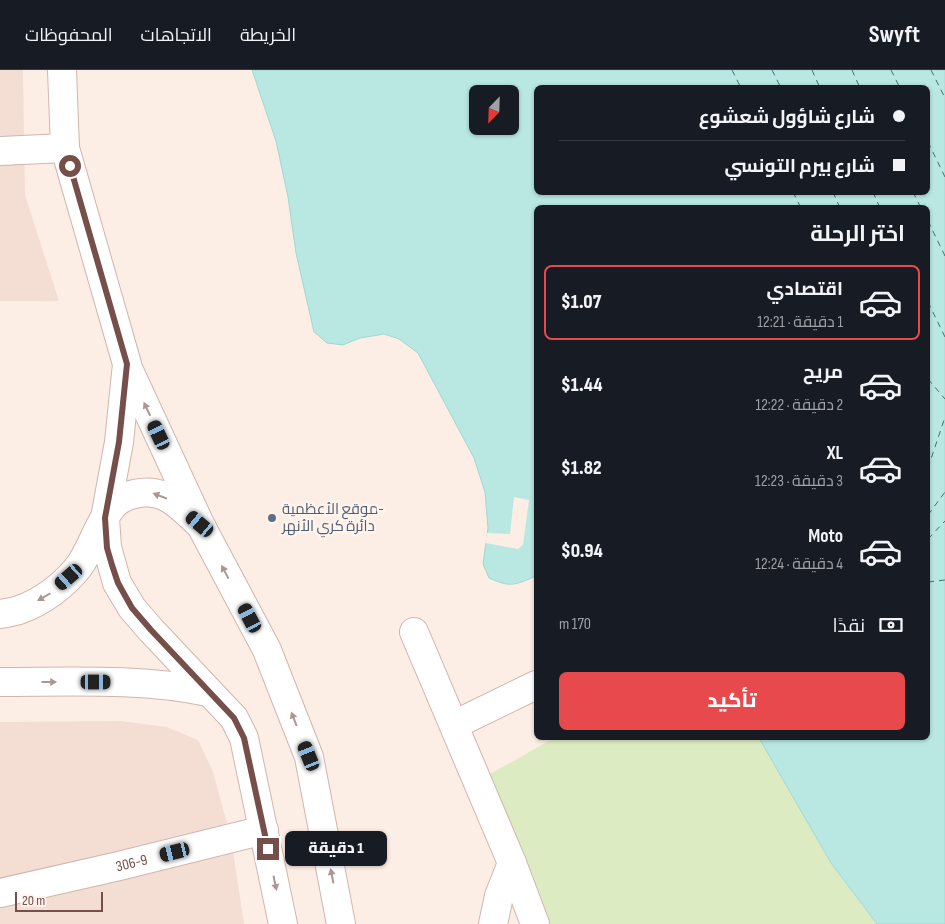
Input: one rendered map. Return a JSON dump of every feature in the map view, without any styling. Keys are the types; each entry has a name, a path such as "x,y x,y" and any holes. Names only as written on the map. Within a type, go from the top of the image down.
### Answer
{"street":[{"path":"62,70 65,148 127,364 200,524 267,650 309,756 341,924"},
{"path":"0,151 65,148"},
{"path":"127,364 119,442 105,518 107,548 118,583 132,608 234,718 244,738 283,924"},
{"path":"0,614 19,610 49,595 69,577 80,564 112,506 123,498 136,494 150,493 164,496 200,524"},
{"path":"414,632 512,863 535,924"},
{"path":"0,682 115,683 187,687 208,692"},
{"path":"454,725 534,685"},
{"name":"306-9","path":"0,893 264,830"},
{"path":"493,924 499,896 512,863"}],"shaded area":[{"path":"0,70 23,70 25,195 59,301 0,301"},
{"path":"121,721 167,727 198,740 213,772 231,838 244,924 0,924 0,722"}],"green space":[{"path":"550,740 760,740 831,863 877,924 548,924 490,774"}],"water":[{"path":"252,70 945,70 945,924 877,924 831,863 760,740 930,740 930,205 534,205 534,577 513,584 489,578 483,564 488,528 485,492 474,458 418,353 399,339 384,334 360,338 343,345 327,343 314,332 296,253 288,197 276,141"}],"pier":[{"path":"514,497 529,500 523,545 518,549 485,543 487,533 510,534"}],"ferry route":[{"path":"732,70 740,85"},
{"path":"772,70 780,85"},
{"path":"812,70 819,85"},
{"path":"852,70 859,85"},
{"path":"891,70 898,85"},
{"path":"931,70 945,98"},
{"path":"930,146 945,177"},
{"path":"794,195 800,205"},
{"path":"834,195 839,205"},
{"path":"874,195 879,205"},
{"path":"914,195 920,205"},
{"path":"930,225 945,256"},
{"path":"930,306 945,337"},
{"path":"930,381 945,399"},
{"path":"930,462 945,417"},
{"path":"930,512 945,492"},
{"path":"930,537 945,521"},
{"path":"930,582 945,580"}],"place":[{"name":"موقع الأعظمية- دائرة كري الأنهر","path":"272,518"}],"route":[{"path":"70,166 127,364 119,442 105,518 107,548 118,583 132,608 234,718 244,738 268,849"}]}
